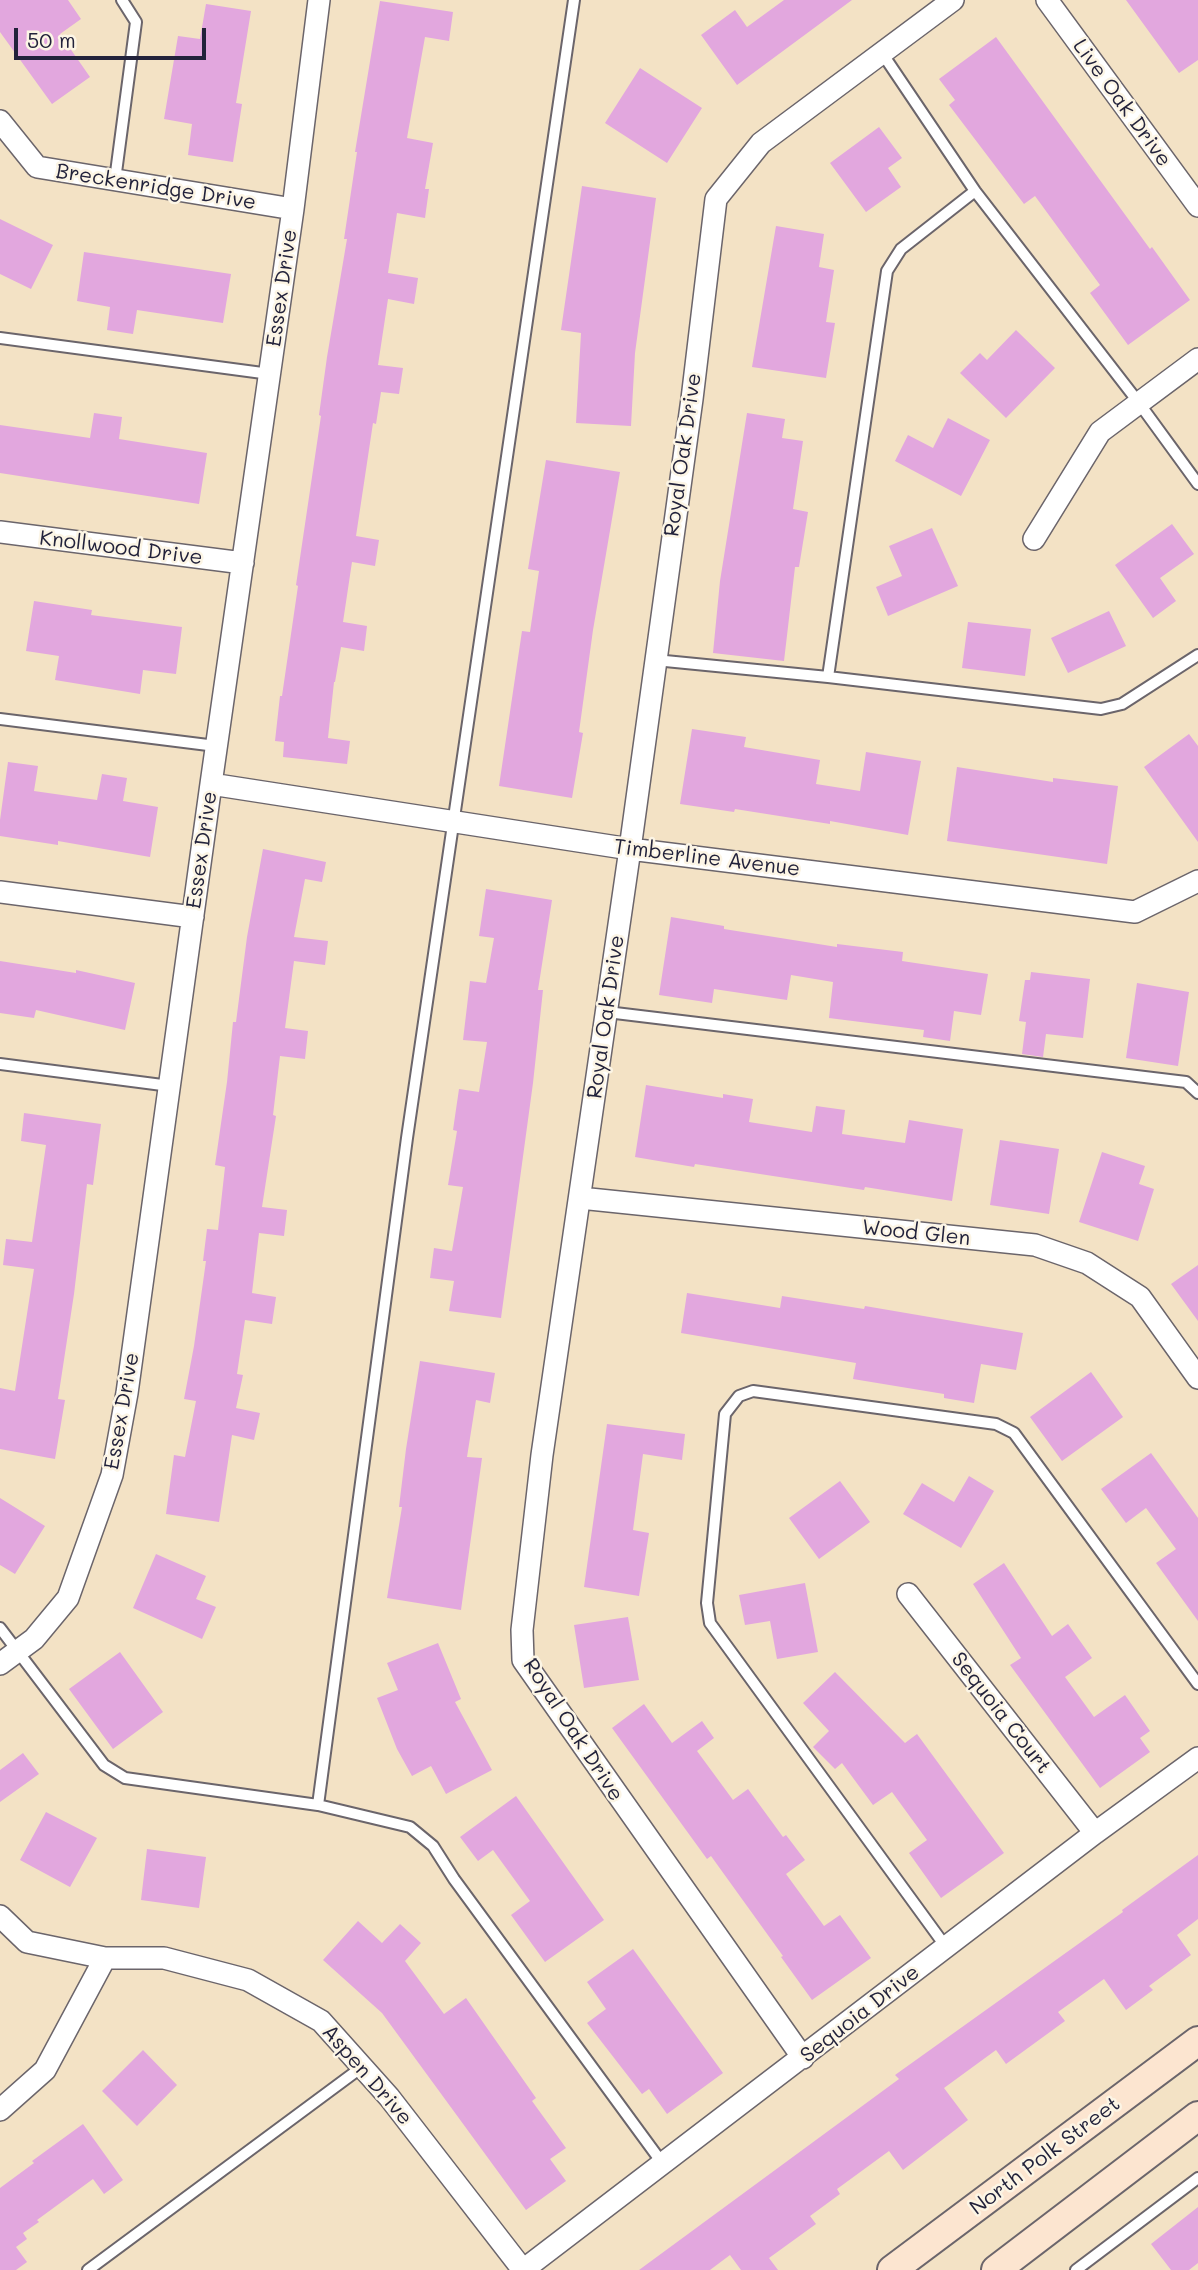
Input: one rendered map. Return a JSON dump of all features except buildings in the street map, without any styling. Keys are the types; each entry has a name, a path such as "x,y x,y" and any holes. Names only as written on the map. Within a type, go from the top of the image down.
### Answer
{"main road":[{"name":"North Polk Street","path":"892,2270 1198,2041"},
{"path":"996,2270 1198,2116"}],"street":[{"name":"Essex Drive","path":"8,1658 34,1639 68,1598 112,1475 127,1394 320,0"},
{"name":"Royal Oak Drive","path":"803,2058 523,1660 522,1630 542,1455 630,849 692,399 716,199 761,143 953,0"},
{"name":"Live Oak Drive","path":"1047,0 1198,206"},
{"name":"Breckenridge Drive","path":"0,121 37,167 293,209"},
{"path":"1034,539 1100,432 1198,359"},
{"name":"Knollwood Drive","path":"0,532 243,563"},
{"name":"Timberline Avenue","path":"211,783 630,849 1135,912 1198,881"},
{"path":"0,892 193,917"},
{"name":"Wood Glen","path":"580,1198 1035,1245 1087,1263 1140,1297 1198,1378"},
{"name":"Sequoia Court","path":"908,1594 1095,1833"},
{"name":"Sequoia Drive","path":"523,2270 1095,1833 1198,1758"},
{"name":"Aspen Drive","path":"0,1916 27,1942 105,1958 164,1958 248,1980 320,2021 389,2098 523,2270"},
{"path":"0,2110 46,2070 105,1958"}],"lane":[{"path":"116,180 136,22 122,0"},
{"path":"317,1805 407,1138 574,0"},
{"path":"882,53 975,191 1139,403 1198,484"},
{"path":"828,677 887,271 901,249 975,191"},
{"path":"0,338 270,374"},
{"path":"654,660 1101,709 1122,704 1198,655"},
{"path":"0,719 216,746"},
{"path":"607,1012 1186,1082 1198,1093"},
{"path":"0,1064 170,1086"},
{"path":"946,1947 710,1623 707,1603 725,1415 739,1396 753,1391 996,1424 1014,1433 1198,1684"},
{"path":"0,1628 8,1658 104,1765 125,1778 317,1805 411,1827 433,1846 454,1879 663,2164"},
{"path":"88,2270 362,2067"},
{"path":"1076,2270 1198,2178"}]}
